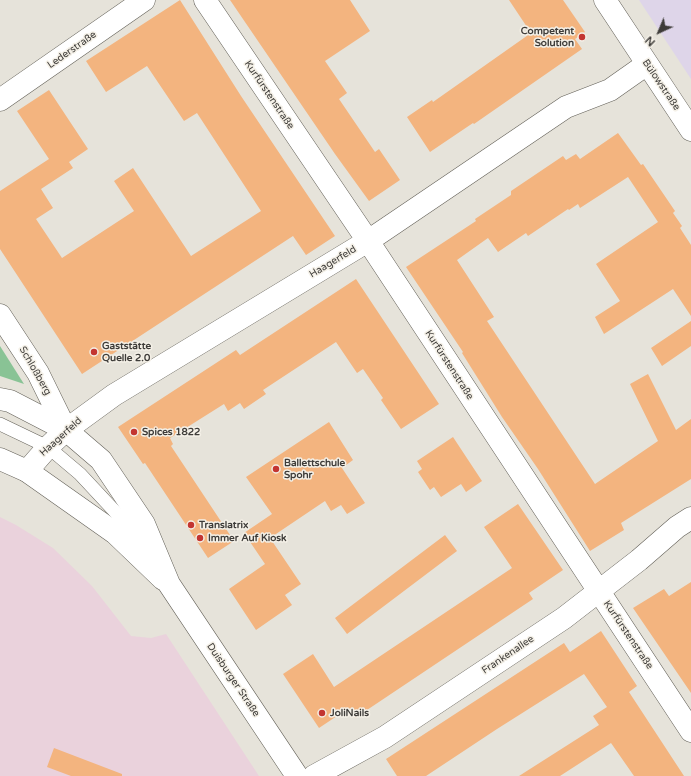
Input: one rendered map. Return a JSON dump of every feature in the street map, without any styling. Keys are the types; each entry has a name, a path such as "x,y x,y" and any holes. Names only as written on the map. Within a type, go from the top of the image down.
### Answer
{"street":[{"name":"Lederstraße","path":"0,100 144,0"},
{"name":"Kurfürstenstraße","path":"205,0 368,241 691,731"},
{"name":"Bülowstraße","path":"605,0 691,130"},
{"name":"Haagerfeld","path":"27,471 48,447 66,430 114,395 368,241 566,107 610,90 647,64"},
{"name":"Schloßberg","path":"0,315 38,373 66,430"},
{"path":"0,399 10,401 66,430"},
{"name":"Duisburger Straße","path":"66,430 101,460 144,524 168,584 297,776"},
{"name":"Duisburger Straße","path":"0,459 27,471 115,533 168,584"},
{"name":"Frankenallee","path":"314,776 385,737 564,618 677,527 691,518"}],"lane":[{"path":"0,424 48,447 80,474 121,518 168,584"}],"shaded area":[{"path":"639,0 691,0 691,79"},
{"path":"0,517 53,548 92,586 131,636 151,638 166,634 259,776 0,776"}],"green space":[{"path":"0,346 24,384 0,376"}],"building":[{"path":"180,0 241,96 335,236 306,255 293,236 82,374 0,249 0,191 49,159 17,111 49,90 88,149 69,162 73,168 41,189 53,208 36,219 62,258 134,211 114,181 133,168 191,256 261,211 197,113 184,121 147,66 106,92 86,61"},
{"path":"230,0 350,0 370,31 325,61 347,93 339,99 375,152 379,149 400,180 369,201 335,154"},
{"path":"509,0 563,0 585,32 575,39 582,49 474,124 473,123 430,152 407,117 432,100 433,102 531,33"},
{"path":"618,133 641,165 643,164 675,211 673,213 682,226 680,228 691,245 691,316 673,289 604,334 595,317 620,301 596,264 658,222 628,177 580,208 578,204 569,210 568,209 528,236 526,233 498,252 488,238 457,260 494,317 487,321 595,484 658,441 630,384 648,374 676,430 691,419 691,479 621,523 624,530 590,551 538,469 502,417 462,353 463,352 406,267 476,221 475,219 511,195 511,191 563,156 566,160 576,154 580,159"},
{"path":"356,279 439,404 401,429 381,400 383,398 363,369 357,373 336,342 263,390 266,394 244,409 240,403 228,411 224,404 170,438 173,444 171,446 234,541 208,558 145,463 143,464 118,427 236,350 240,355"},
{"path":"691,321 691,346 662,366 651,348"},
{"path":"329,422 353,460 342,468 365,503 347,514 341,505 331,511 325,501 270,538 301,584 285,595 292,605 256,630 229,589 265,564 244,533 272,514 246,477"},
{"path":"453,437 482,481 466,492 461,484 441,497 434,487 430,490 418,472 422,469 417,461"},
{"path":"518,504 563,570 529,593 533,599 355,718 349,708 319,728 283,674 313,654 334,687 512,568 484,527"},
{"path":"445,535 457,551 347,634 335,618"},
{"path":"691,582 691,693 633,608 664,589 669,596"},
{"path":"601,631 637,686 629,692 684,776 634,776 611,743 560,776 519,776 599,725 593,716 607,707 584,674 426,776 397,776 386,759 564,643 570,652"},
{"path":"54,748 122,774 122,776 71,776 47,767"}],"place":[{"name":"Competent Solution","path":"582,37"},
{"name":"Gaststätte Quelle 2.0","path":"94,352"},
{"name":"Spices 1822","path":"134,432"},
{"name":"Ballettschule Spohr","path":"276,469"},
{"name":"Translatrix","path":"191,525"},
{"name":"Immer Auf Kiosk","path":"200,538"},
{"name":"JoliNails","path":"322,713"}]}
